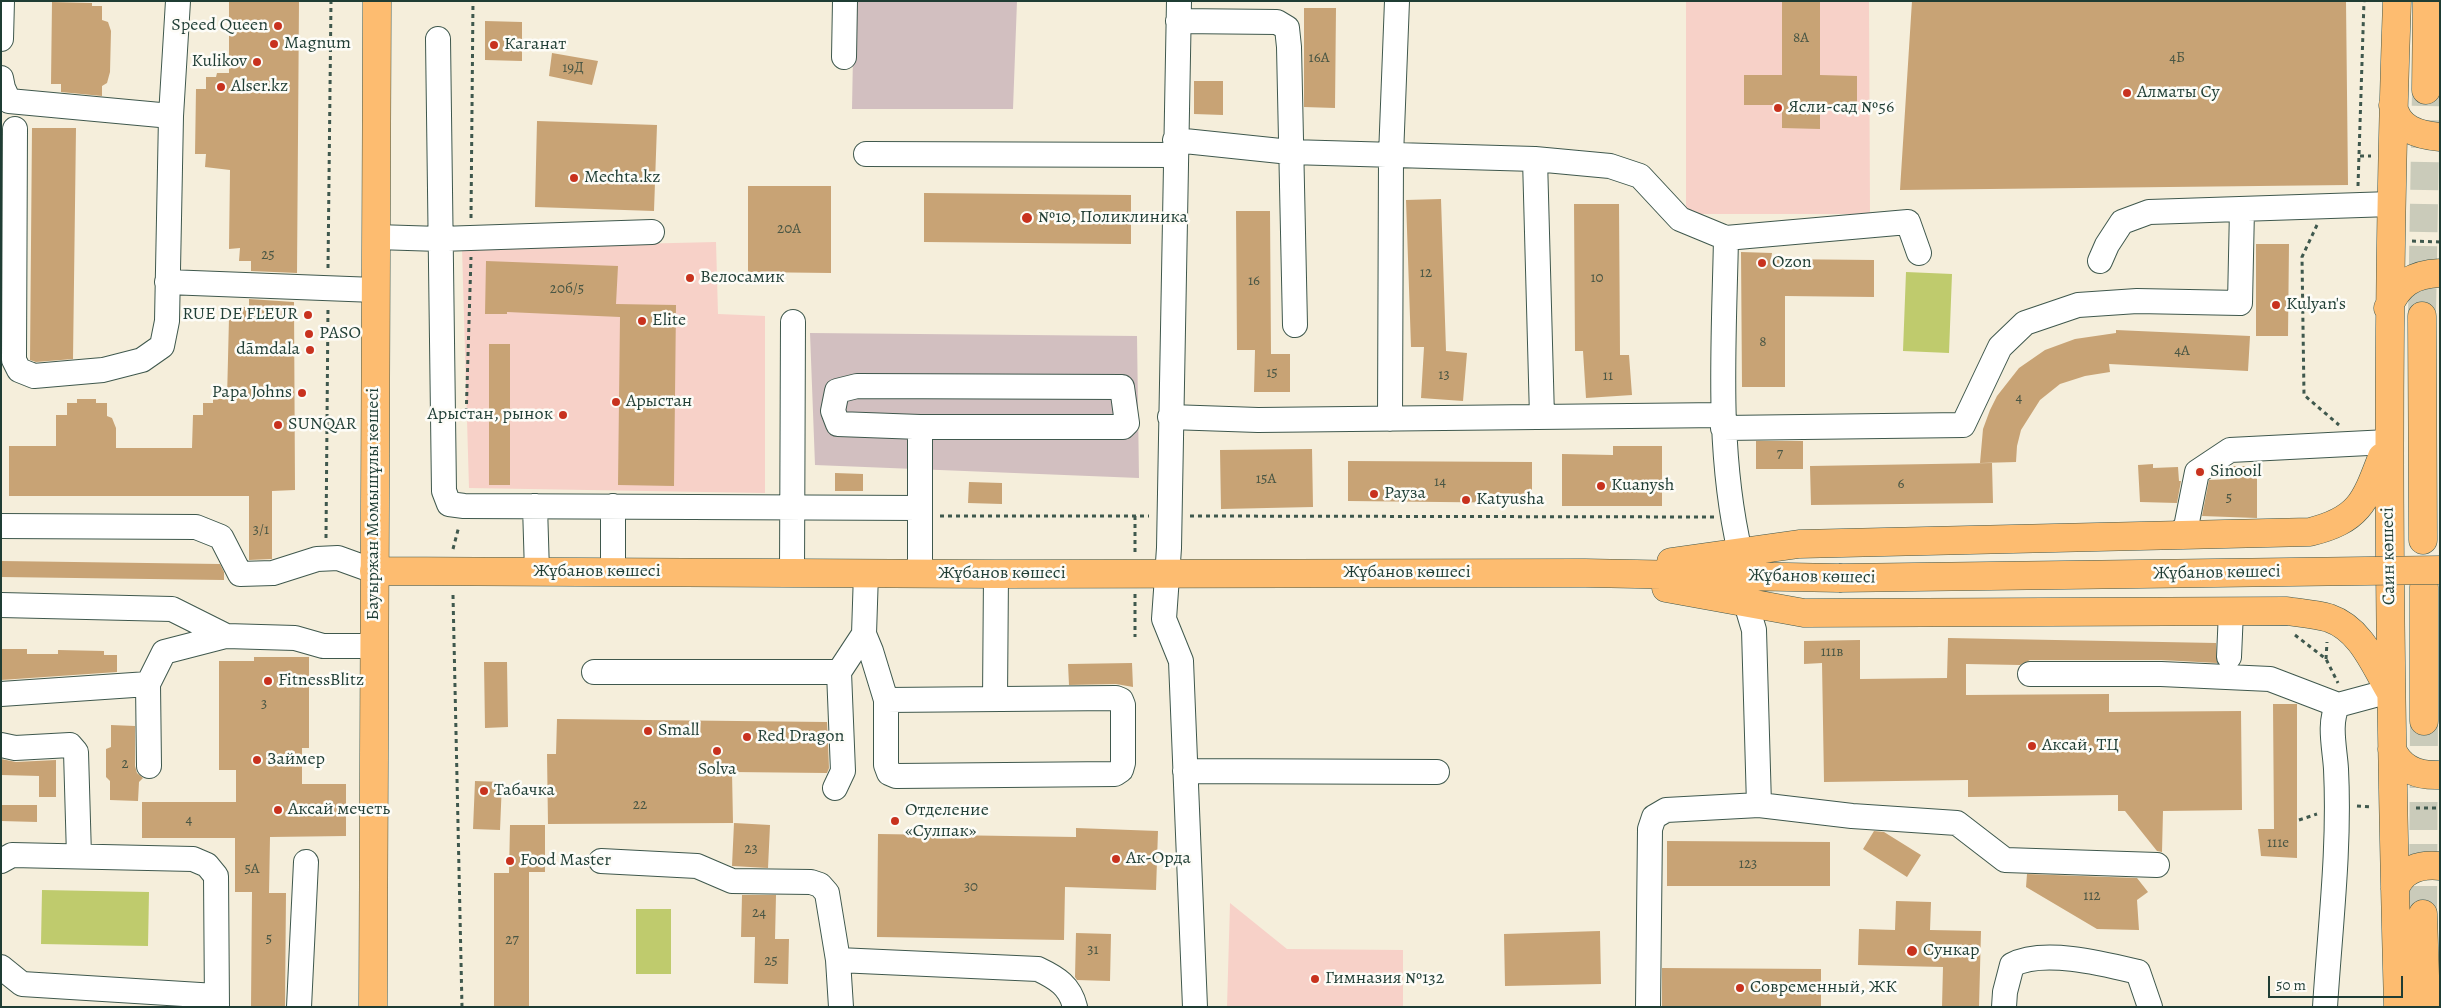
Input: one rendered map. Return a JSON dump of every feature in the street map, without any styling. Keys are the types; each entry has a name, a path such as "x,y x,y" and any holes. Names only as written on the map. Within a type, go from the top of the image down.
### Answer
{"main road":[{"name":"Бауыржан Момышұлы көшесі","path":"373,1007 377,1"},
{"name":"Саин көшесі","path":"2396,1 2388,308 2375,443 2390,691 2398,1007"},
{"path":"2426,90 2427,1"},
{"path":"2393,105 2396,119 2408,129 2417,133 2440,137"},
{"path":"2388,308 2397,291 2405,282 2420,275 2440,274"},
{"name":"Саин көшесі","path":"2422,316 2423,540"},
{"path":"1586,573 1799,544 2310,532 2329,527 2351,516 2367,497 2375,443"},
{"name":"Жұбанов көшесі","path":"374,571 996,574 1586,573 1839,578 2432,578"},
{"path":"1586,573 1804,613 2287,611 2328,618 2347,626 2362,643 2390,691"},
{"name":"Саин көшесі","path":"2424,721 2432,578"},
{"path":"2392,749 2396,758 2408,769 2427,775 2440,775"},
{"path":"2395,889 2399,878 2407,871 2427,866 2440,866"},
{"path":"2423,914 2426,1007"}],"street":[{"path":"1,39 2,1"},
{"path":"16,129 14,360 19,370 34,376 103,370 142,360 162,346 167,321 171,116 178,1"},
{"path":"844,57 845,1"},
{"path":"1390,419 1391,156 1397,1"},
{"path":"1194,1007 1181,662 1164,619 1169,516 1179,11 1277,22 1286,28 1289,47 1295,325"},
{"path":"438,39 444,491 449,504 464,506 792,509 920,508"},
{"path":"1,78 9,101 171,116"},
{"path":"866,154 1175,148 1535,159 1610,166 1640,176 1680,219 1726,238 1908,222 1919,253"},
{"path":"1535,159 1542,417"},
{"path":"2100,261 2107,245 2122,222 2149,212 2186,209 2391,204"},
{"path":"1170,417 1258,420 1542,417 1722,422 1963,425 2000,347 2025,323 2078,305 2137,301 2240,303 2242,209"},
{"path":"376,237 440,239 652,232"},
{"path":"1726,238 1722,422 1732,517 1740,552"},
{"path":"167,282 376,290"},
{"path":"792,573 793,322"},
{"path":"857,386 1122,387 1126,423 1123,427 920,427 838,424 833,411 837,391 857,386"},
{"path":"920,427 920,573"},
{"path":"2175,536 2186,528 2196,472 2230,450 2375,443"},
{"path":"535,506 536,572"},
{"path":"613,506 613,572"},
{"path":"1,526 196,527 221,537 240,574 273,573 317,559 338,558 374,571"},
{"path":"866,573 864,634 872,651 886,700 886,765 889,773 896,776 1115,774 1121,770 1123,763 1121,700 1116,698 886,700"},
{"path":"995,699 996,574"},
{"path":"1746,603 1754,630 1759,805"},
{"path":"1,605 172,609 226,636"},
{"path":"2229,658 2231,611"},
{"path":"835,788 843,771 840,672 864,634"},
{"path":"149,766 148,684 164,652 226,636 295,638 323,646 373,646"},
{"path":"594,672 840,672"},
{"path":"2030,674 2161,674 2270,679 2343,703 2390,691"},
{"path":"1,694 148,684"},
{"path":"2325,1007 2338,807 2334,717 2343,703"},
{"path":"1,745 15,748 70,745 76,752 80,856"},
{"path":"1185,770 1437,772"},
{"path":"1648,1007 1650,829 1654,817 1666,810 1759,805 1852,816 1957,823 2005,860 2157,866"},
{"path":"1,860 12,855 80,856 193,859 207,865 216,876 217,1001 22,984 1,967"},
{"path":"601,861 697,866 732,881 811,882 820,885 827,892 838,960 841,1007"},
{"path":"299,1007 306,862"},
{"path":"2004,1007 2005,992 2012,965 2022,959 2077,959 2138,972 2150,1007"},
{"path":"838,960 1038,969 1059,979 1073,997 1075,1007"}],"path":[{"path":"466,421 471,237 473,1"},
{"path":"2357,206 2364,1"},
{"path":"2326,206 2302,257 2304,395 2375,443"},
{"path":"452,552 464,506"},
{"path":"920,508 929,516 1732,517"},
{"path":"453,595 462,1007"},
{"path":"2294,634 2326,659"},
{"path":"2327,638 2326,659 2343,703"},
{"path":"2412,808 2440,808"}],"shaded area":[{"path":"854,1 1017,1 1013,109 852,109"},
{"name":"Ясли-сад №56","path":"1686,1 1869,1 1870,214 1686,214"},
{"name":"Арыстан","path":"716,242 718,314 765,316 765,493 469,488 462,248"},
{"path":"810,333 1137,336 1139,478 815,465"},
{"name":"Гимназия №132","path":"1230,903 1287,949 1403,950 1403,1007 1227,1007"}],"green space":[{"path":"1906,272 1952,274 1949,353 1903,351"},
{"path":"42,890 149,892 148,946 41,944"},
{"path":"636,909 671,909 671,974 636,974"}],"building":[{"path":"229,1 299,1 297,273 251,271 251,261 239,261 240,248 229,249 230,170 205,167 206,154 195,154 196,89 206,89 206,77 216,77 217,73 229,73"},
{"path":"1782,1 1820,1 1820,75 1857,76 1857,106 1820,106 1820,129 1782,128 1782,105 1744,105 1744,75 1782,75"},
{"name":"Алматы Су","path":"1912,1 2346,1 2348,185 1900,190"},
{"path":"52,2 92,3 92,6 102,6 102,20 108,22 111,31 110,72 107,83 102,86 102,96 61,92 61,84 51,84"},
{"path":"1304,8 1336,8 1335,108 1304,107"},
{"path":"485,21 522,22 522,61 485,60"},
{"path":"552,53 598,61 592,85 549,76"},
{"path":"1194,81 1223,81 1223,115 1194,114"},
{"path":"537,121 657,125 654,211 535,207"},
{"path":"32,128 76,128 73,359 36,362 30,360"},
{"path":"748,186 831,186 831,273 748,272"},
{"name":"№10, Поликлиника","path":"924,193 1131,195 1131,244 924,242"},
{"path":"1441,199 1446,351 1467,353 1463,401 1421,398 1424,347 1411,347 1406,200"},
{"path":"1574,204 1619,204 1620,355 1629,355 1632,395 1586,398 1583,351 1575,351"},
{"path":"1236,211 1270,211 1271,354 1290,354 1290,392 1254,392 1255,350 1237,350"},
{"path":"2256,244 2289,244 2288,336 2256,336"},
{"path":"1741,252 1772,253 1771,259 1874,260 1874,297 1785,296 1785,387 1742,387"},
{"path":"486,261 618,266 616,304 676,305 674,486 618,485 620,317 507,312 507,314 485,314"},
{"path":"249,299 294,302 295,490 272,491 272,559 249,560 249,496 9,496 9,446 56,446 56,415 67,415 67,403 77,403 77,399 96,399 96,403 107,403 107,416 112,418 116,428 116,448 192,448 193,415 203,415 203,403 213,403 213,399 227,399 229,318 239,319 239,307 249,307"},
{"path":"2116,330 2250,336 2248,371 2109,364 2110,372 2085,376 2060,384 2040,400 2021,430 2016,462 1980,463 1983,429 1990,410 1997,396 2019,368 2045,350 2075,339 2116,333"},
{"path":"489,344 510,344 510,485 489,485"},
{"path":"1756,441 1803,441 1803,469 1756,469"},
{"path":"1613,446 1662,446 1662,506 1562,506 1562,454 1613,455"},
{"path":"1312,449 1313,507 1221,509 1220,450"},
{"path":"1348,461 1532,462 1532,503 1348,501"},
{"path":"1992,463 1993,503 1811,505 1810,466"},
{"path":"2153,464 2153,468 2178,467 2179,481 2181,481 2177,503 2140,502 2138,465"},
{"path":"2230,466 2257,466 2257,518 2202,516 2209,480 2230,479"},
{"path":"835,473 863,474 863,491 835,491"},
{"path":"969,482 1002,483 1002,504 968,503"},
{"path":"1,561 220,564 224,572 224,580 1,577"},
{"name":"Аксай, ТЦ","path":"1948,638 2216,643 2217,663 2161,660 2030,660 2020,665 1966,664 1966,695 2109,694 2109,712 2241,711 2242,810 2163,811 2162,852 2157,851 2125,811 2118,811 2118,795 1968,797 1968,780 1824,782 1822,663 1804,664 1804,641 1860,640 1860,679 1947,678"},
{"path":"1,649 27,649 27,654 58,654 58,650 104,651 104,655 117,655 117,672 1,680"},
{"path":"254,657 309,657 309,748 302,748 302,784 346,784 346,836 270,837 269,893 286,893 285,1007 251,1007 252,892 235,892 235,838 142,838 142,802 236,802 236,770 219,770 219,661 254,661"},
{"path":"484,662 507,662 508,727 485,728"},
{"path":"1132,663 1133,687 1116,684 1069,685 1068,664"},
{"path":"2273,704 2297,704 2297,858 2261,856 2258,829 2274,829"},
{"path":"557,719 827,722 829,768 827,773 732,772 733,823 548,824 547,754 556,754"},
{"path":"111,725 135,726 135,766 137,773 143,778 139,782 138,801 110,800 110,781 106,777 106,749 111,747"},
{"path":"1,759 16,762 56,760 56,797 39,797 39,776 1,775"},
{"path":"475,781 502,782 500,830 473,829"},
{"path":"1,805 37,805 37,822 1,821"},
{"path":"734,823 770,825 768,868 732,866"},
{"path":"510,825 545,825 545,872 529,872 529,1007 494,1007 494,873 509,873"},
{"path":"1076,828 1158,831 1156,890 1065,887 1064,940 877,937 878,834 1076,837"},
{"path":"1874,831 1884,832 1921,855 1907,877 1863,849"},
{"path":"1667,841 1830,842 1830,886 1667,886"},
{"path":"2027,874 2137,878 2148,892 2137,900 2139,930 2097,929 2026,887"},
{"path":"742,895 776,895 775,939 789,939 788,984 754,983 755,937 741,937"},
{"path":"1896,901 1931,902 1930,930 1981,931 1979,1007 1942,1007 1943,967 1858,965 1859,929 1895,930"},
{"path":"1600,931 1601,984 1505,986 1504,934"},
{"path":"1076,933 1111,934 1110,981 1077,980 1075,977"},
{"name":"Современный, ЖК","path":"1662,968 1821,969 1821,1007 1662,1007"}],"tunnel":[{"path":"2422,316 2426,90"},
{"path":"2423,914 2424,721"}],"place":[{"name":"Speed Queen","path":"278,26"},
{"name":"Magnum","path":"274,44"},
{"name":"Каганат","path":"494,45"},
{"name":"Kulikov","path":"257,62"},
{"name":"Alser.kz","path":"221,87"},
{"name":"Алматы Су","path":"2127,93"},
{"name":"Ясли-сад №56","path":"1778,108"},
{"name":"Mechta.kz","path":"574,178"},
{"name":"№10, Поликлиника","path":"1027,218"},
{"name":"Ozon","path":"1762,263"},
{"name":"Велосамик","path":"690,278"},
{"name":"Kulyan's","path":"2276,305"},
{"name":"RUE DE FLEUR","path":"308,315"},
{"name":"Elite","path":"642,321"},
{"name":"PASO","path":"309,334"},
{"name":"dãmdala","path":"310,350"},
{"name":"Papa Johns","path":"302,393"},
{"name":"Арыстан","path":"616,402"},
{"name":"Арыстан, рынок","path":"563,415"},
{"name":"SUNQAR","path":"278,425"},
{"name":"Sinooil","path":"2200,472"},
{"name":"Kuanysh","path":"1601,486"},
{"name":"Рауза","path":"1374,494"},
{"name":"Katyusha","path":"1466,500"},
{"name":"FitnessBlitz","path":"268,681"},
{"name":"Small","path":"648,731"},
{"name":"Red Dragon","path":"747,737"},
{"name":"Аксай, ТЦ","path":"2032,746"},
{"name":"Solva","path":"717,751"},
{"name":"Займер","path":"257,760"},
{"name":"Табачка","path":"484,791"},
{"name":"Аксай мечеть","path":"278,810"},
{"name":"Отделение «Сулпак»","path":"895,821"},
{"name":"Ак-Орда","path":"1116,859"},
{"name":"Food Master","path":"510,861"},
{"name":"Сункар","path":"1912,951"},
{"name":"Гимназия №132","path":"1315,979"},
{"name":"Современный, ЖК","path":"1740,988"}]}
